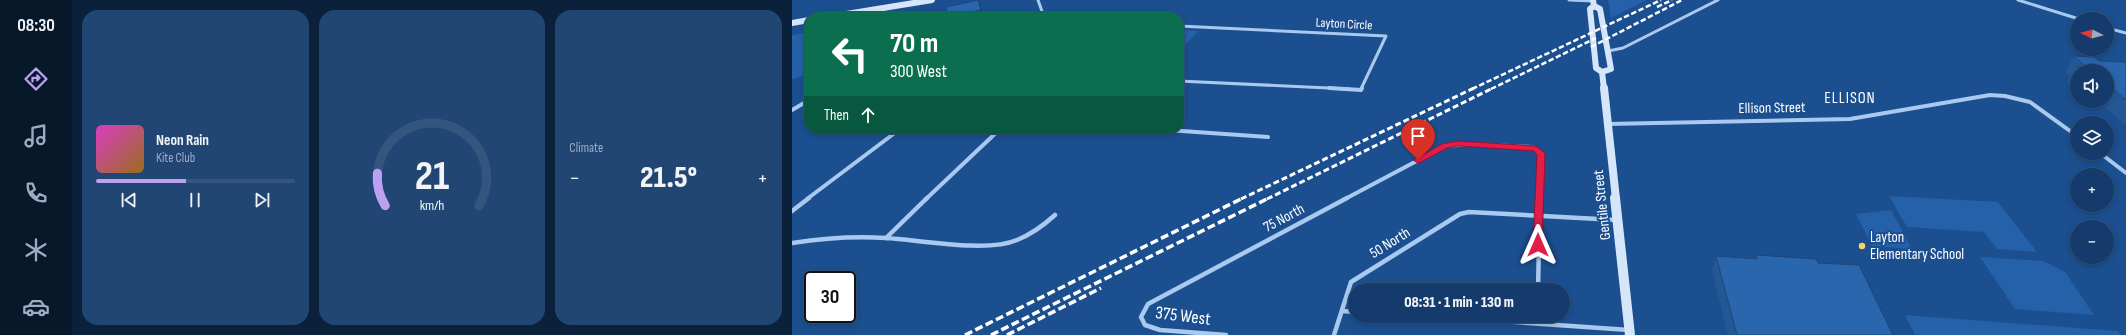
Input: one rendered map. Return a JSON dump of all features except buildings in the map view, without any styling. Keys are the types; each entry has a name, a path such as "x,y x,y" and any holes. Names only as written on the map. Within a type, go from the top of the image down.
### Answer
{"main road":[{"path":"859,12 932,0"},
{"path":"1594,2 1600,9 1611,69 1602,72"},
{"name":"Gentile Street","path":"1594,2 1590,9 1596,68 1602,72 1630,332"},
{"path":"792,23 804,21"}],"street":[{"path":"1038,0 1042,12"},
{"path":"1569,0 1594,2"},
{"path":"1608,51 1623,48 1718,0"},
{"path":"2018,0 2070,16"},
{"name":"Layton Circle","path":"1184,26 1386,36 1361,90 1184,81"},
{"path":"2114,30 2126,33"},
{"name":"Ellison Street","path":"1607,124 1850,119 1990,95 2018,98 2030,102 2070,131"},
{"path":"792,110 804,103"},
{"path":"1184,131 1268,137"},
{"path":"792,211 893,134"},
{"path":"886,238 995,134"},
{"name":"75 North","path":"1141,317 1148,304 1445,146 1471,144 1536,149 1542,154 1538,215"},
{"path":"2109,160 2126,173"},
{"name":"50 North","path":"1334,335 1351,282 1460,214 1469,212 1538,215"},
{"path":"792,243 834,237 886,238 981,246 1016,241 1042,227 1055,215"},
{"path":"1538,283 1538,215 1617,220"},
{"path":"1342,311 1348,311"},
{"name":"375 West","path":"1141,317 1145,325 1160,330 1226,335"},
{"path":"1547,323 1630,332"}],"shaded area":[{"path":"1608,0 1647,0 1611,18"},
{"path":"1184,30 1199,31 1184,46"},
{"path":"804,33 804,75 792,79 792,35"},
{"path":"1889,196 1998,202 2037,252 1997,249 1984,232 1907,227"},
{"path":"1891,210 1912,249 1872,246 1856,214"},
{"path":"1980,257 2043,261 2065,272 2094,315 2015,309"},
{"path":"1905,315 2117,331 2121,335 1915,335"}],"railway":[{"path":"1472,89 1661,0"},
{"path":"1657,7 1672,0"},
{"path":"1591,47 1682,0"},
{"path":"1491,89 1596,38"},
{"path":"1241,199 1474,88"},
{"path":"1267,199 1493,88"},
{"path":"965,335 1243,198"},
{"path":"991,335 1269,198"},
{"path":"1007,335 1101,288"}],"place":[{"name":"Layton Elementary School","path":"1862,246"}],"district":[{"name":"ELLISON","path":"1850,98"}],"route":[{"path":"1418,160 1445,146 1458,144 1532,147 1536,149 1542,154 1538,215 1538,245"}]}
